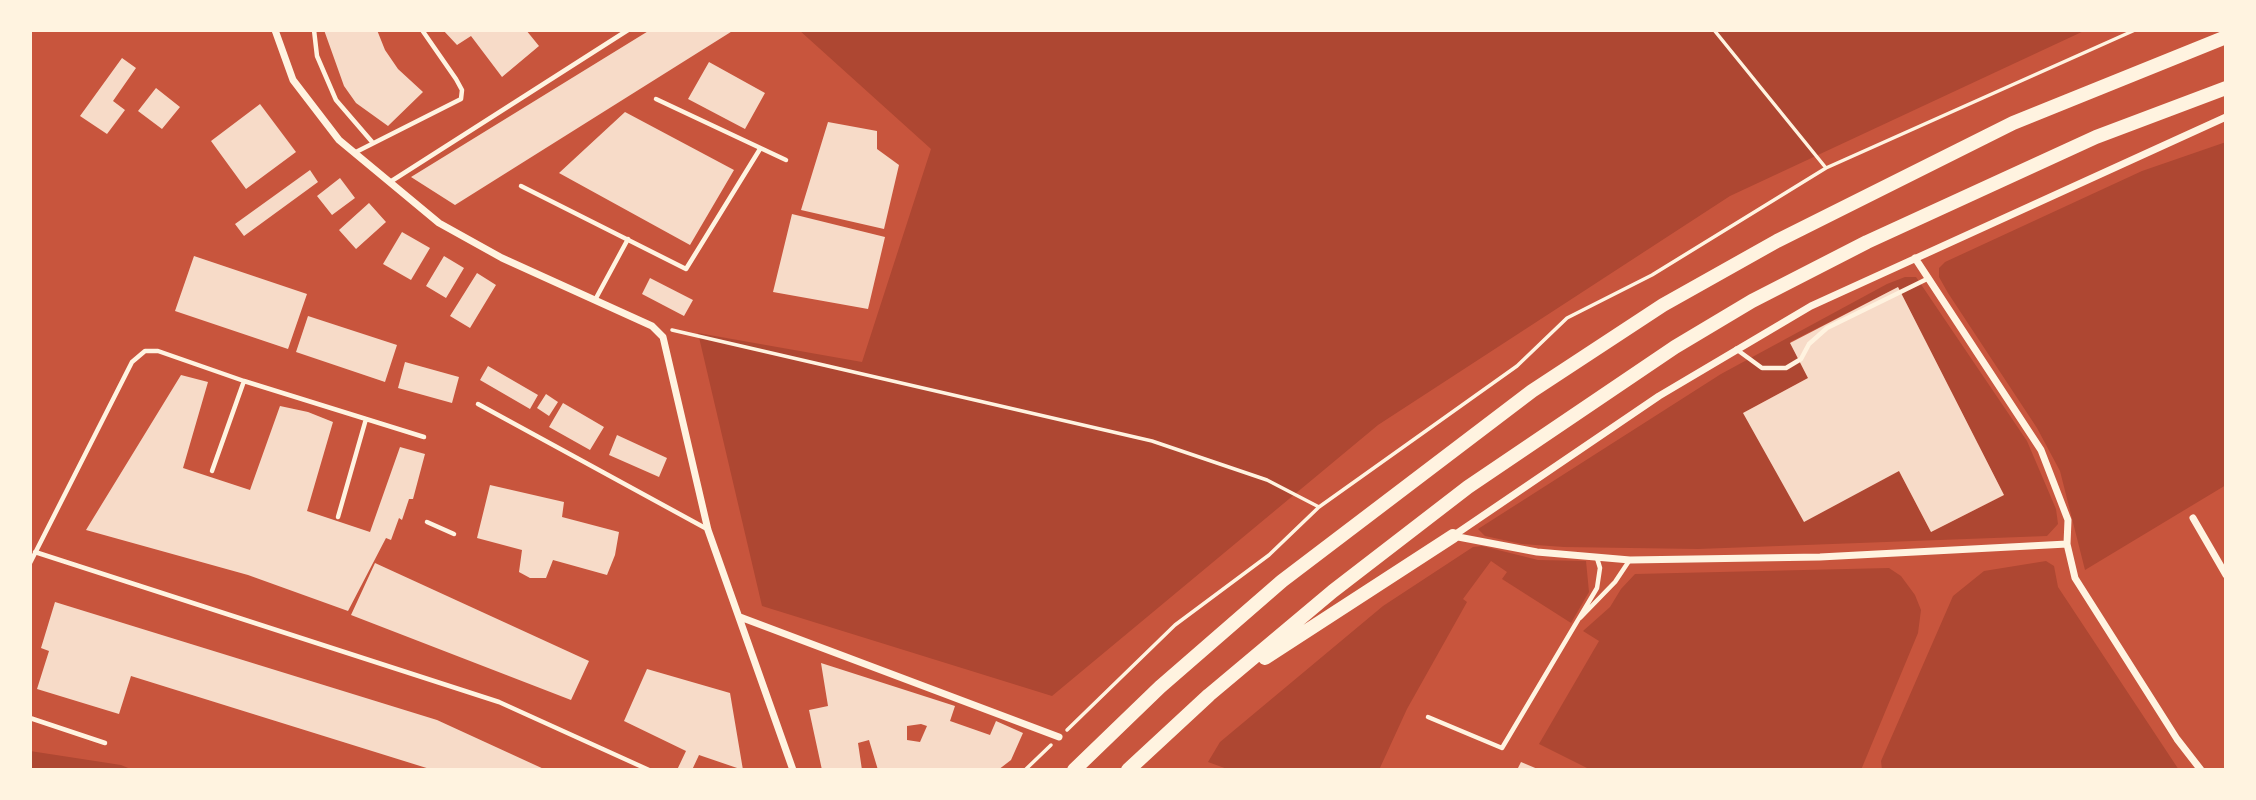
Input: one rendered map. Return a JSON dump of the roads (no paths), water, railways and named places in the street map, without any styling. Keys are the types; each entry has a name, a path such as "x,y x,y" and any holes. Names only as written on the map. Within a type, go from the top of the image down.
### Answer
{"highway":[{"path":"1074,770 1160,687 1282,581 1532,391 1662,305 1776,241 2013,122 2226,37"},
{"path":"1128,770 1209,695 1333,591 1468,487 1583,407 1752,301 1867,242 2084,143 2226,88"},
{"path":"1209,695 1453,536"}],"street":[{"path":"275,30 293,80 339,140 439,223 502,258 652,326 663,337 708,530 793,770"},
{"path":"1453,536 1658,396 1811,306 2226,117"},
{"path":"1915,258 2041,450 2068,520 2067,544 2075,578 2177,739 2201,770"},
{"path":"2193,518 2226,575"},
{"path":"1453,536 1536,552 1630,560 1820,557 2067,544"},
{"path":"740,617 1059,737"}],"lane":[{"path":"314,30 317,55 336,100 373,143"},
{"path":"354,152 461,99 462,90 456,79 422,30"},
{"path":"389,182 628,30"},
{"path":"656,99 786,160"},
{"path":"521,186 686,269 760,149"},
{"path":"595,301 628,239"},
{"path":"1736,349 1762,368 1786,368 1801,359 1809,344 1827,328 1929,278"},
{"path":"30,563 138,355 158,351 424,437"},
{"path":"212,471 244,381"},
{"path":"478,404 708,530"},
{"path":"338,517 366,419"},
{"path":"427,522 453,534"},
{"path":"35,552 487,697 649,770"},
{"path":"1428,717 1503,748 1572,626 1597,588 1600,568 1597,558"},
{"path":"1572,626 1615,582 1630,560"},
{"path":"30,718 105,743"}]}
